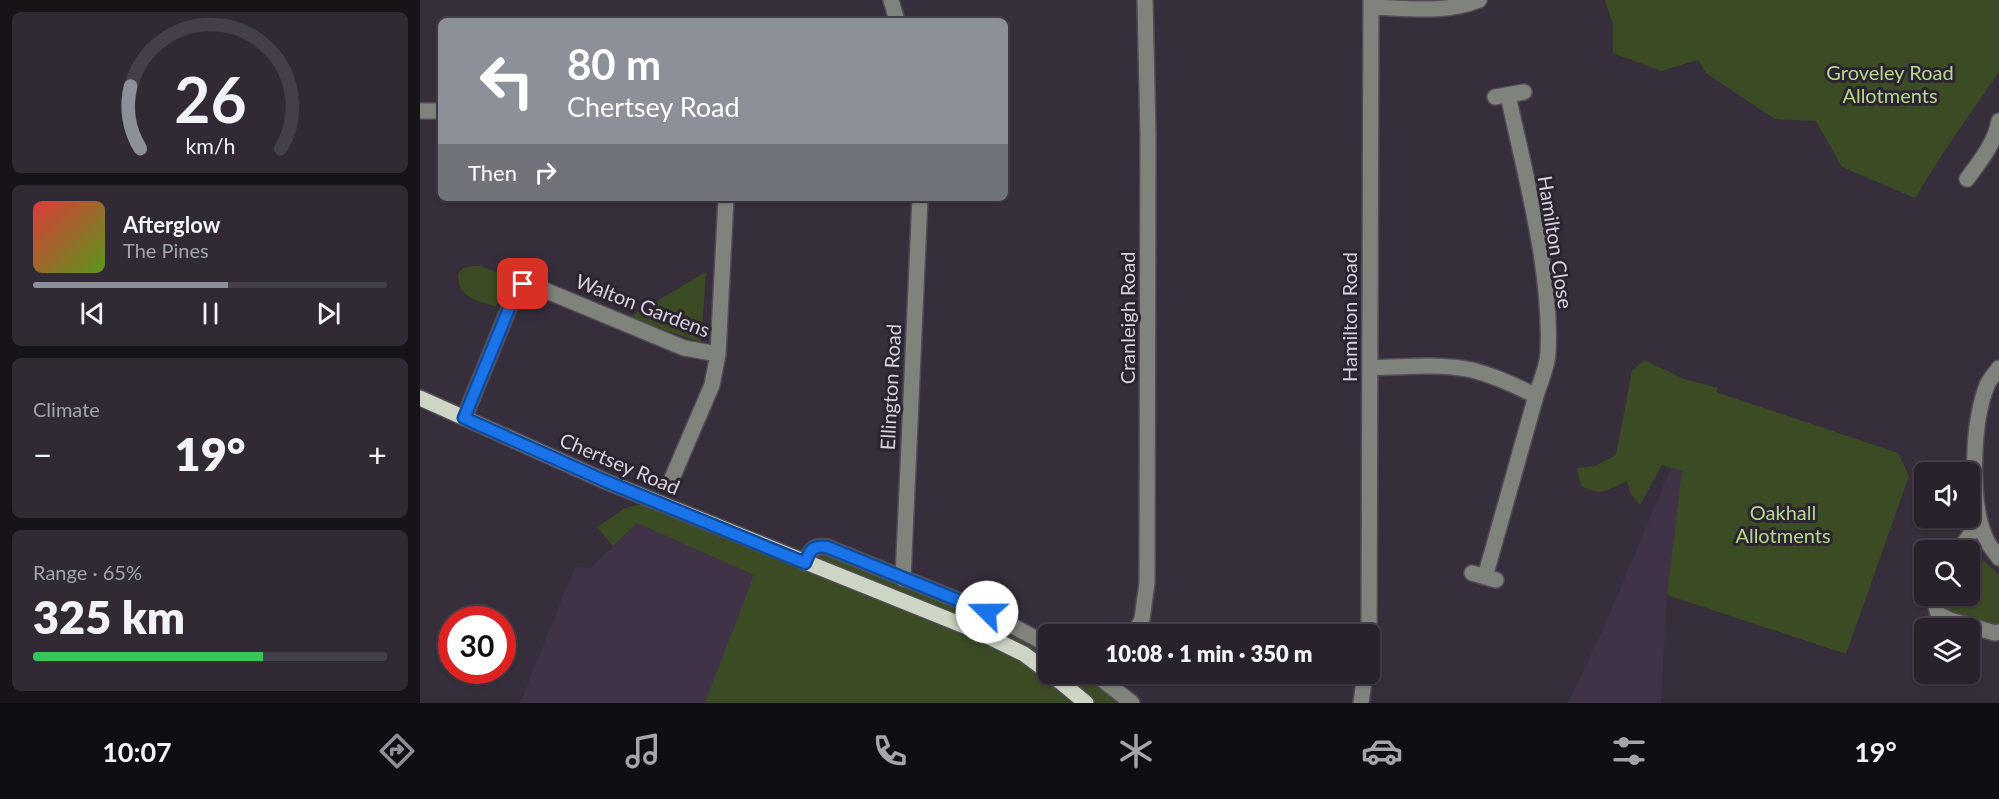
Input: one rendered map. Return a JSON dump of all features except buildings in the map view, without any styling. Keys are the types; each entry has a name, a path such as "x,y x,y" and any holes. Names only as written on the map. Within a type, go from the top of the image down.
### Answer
{"main road":[{"name":"Chertsey Road","path":"420,398 605,481 977,632 1024,654 1038,664"},
{"name":"Chertsey Road","path":"1063,684 1086,703"}],"street":[{"path":"891,0 896,18"},
{"name":"Cranleigh Road","path":"1140,624 1147,583 1146,0"},
{"path":"1371,4 1448,9 1462,7 1479,0"},
{"name":"Hamilton Road","path":"1369,624 1371,4"},
{"name":"Hamilton Close","path":"1484,577 1548,354 1546,294 1537,234 1509,95"},
{"path":"420,111 438,111"},
{"path":"1967,179 1989,148 1997,132 1999,121"},
{"path":"670,483 712,385 718,354 726,201"},
{"name":"Ellington Road","path":"903,579 920,201"},
{"name":"Walton Gardens","path":"464,418 517,289 523,284 530,284 684,348 718,354"},
{"path":"1370,368 1447,367 1471,370 1498,378 1536,396"},
{"path":"1976,462 1980,408 1989,382 1998,371"},
{"path":"1980,518 1986,540 1999,558"},
{"path":"805,563 811,549 818,546 827,547 987,612 1038,640"},
{"path":"1936,606 1938,614 1961,624 1995,633 1999,632"},
{"path":"1112,684 1132,703"},
{"path":"1361,703 1364,684"}],"shaded area":[{"path":"1671,468 1683,471 1667,595 1661,703 1568,703 1604,627"},
{"path":"637,523 755,575 705,703 520,703 575,567 591,568"}],"green space":[{"name":"Groveley Road Allotments","path":"1605,0 1999,0 1999,72 1915,198 1842,167 1816,121 1775,119 1706,73 1698,60 1661,71 1613,53 1613,24"},
{"path":"481,266 508,277 496,307 475,300 461,289 458,274 463,268"},
{"path":"706,272 701,342 628,318"},
{"name":"Oakhall Allotments","path":"1644,360 1684,379 1718,388 1716,392 1898,453 1909,476 1846,654 1667,595 1682,471 1662,465 1640,505 1631,494 1627,481 1600,492 1581,486 1577,468 1595,466 1616,455 1632,371"},
{"path":"647,505 963,632 1021,660 1038,674 1038,684 1051,684 1075,703 705,703 754,575 637,523 613,546 597,527 625,508"},
{"path":"818,546 1038,641 1038,667 807,557"},
{"path":"1980,557 1999,575 1999,625 1993,627 1980,623 1980,618 1965,618 1944,611 1943,606 1980,606"},
{"path":"1063,684 1108,684 1132,703 1086,703"}],"route":[{"path":"523,284 517,289 464,418 605,481 805,563 811,549 818,546 827,547 987,612"}]}
